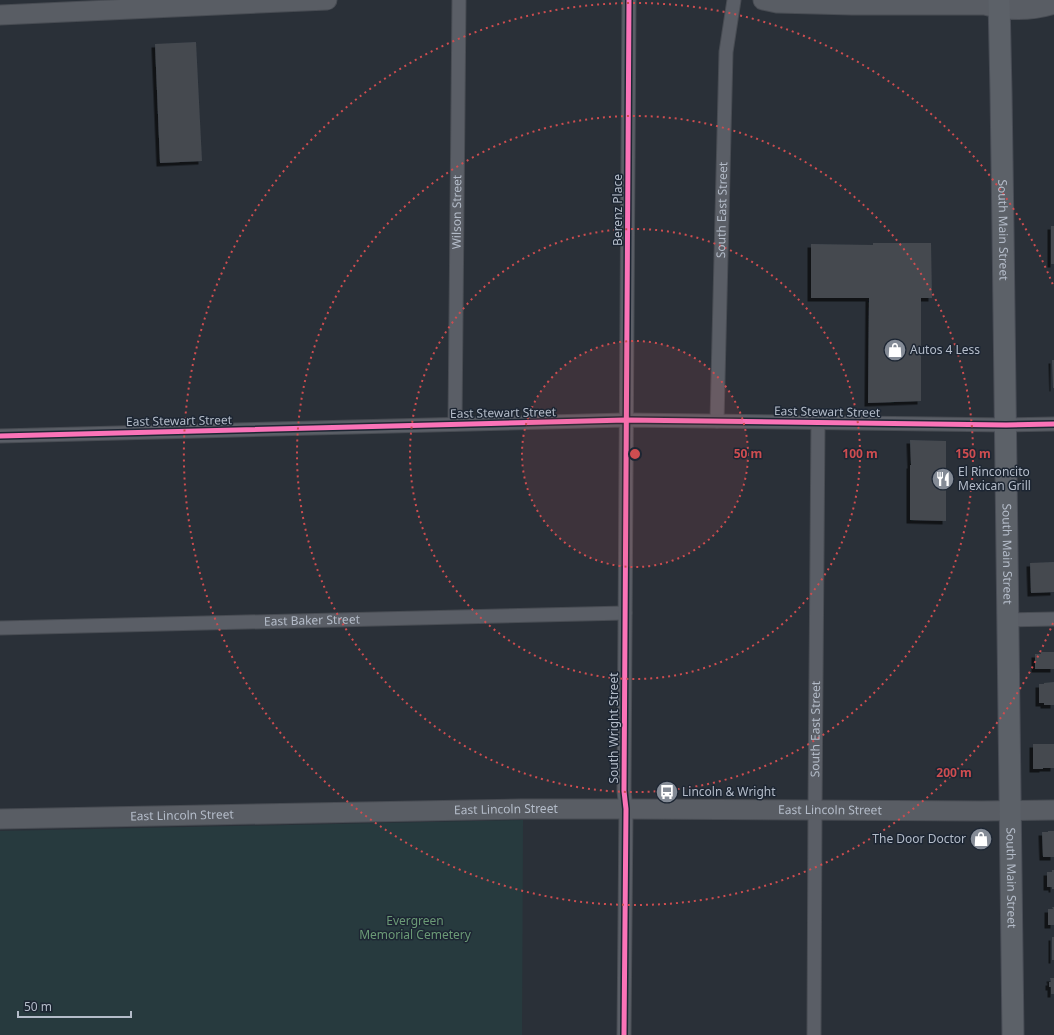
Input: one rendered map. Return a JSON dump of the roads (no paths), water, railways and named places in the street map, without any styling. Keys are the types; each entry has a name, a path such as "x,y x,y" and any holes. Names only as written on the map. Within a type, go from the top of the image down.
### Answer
{"main road":[{"path":"0,15 113,5 327,0"},
{"path":"763,0 777,3 852,5 999,4 1041,8 1054,4"},
{"name":"South Main Street","path":"999,4 1006,425 1013,1035"},
{"name":"East Lincoln Street","path":"0,819 521,809 1054,810"}],"street":[{"name":"Wilson Street","path":"456,424 459,0"},
{"name":"Berenz Place","path":"626,420 629,0"},
{"name":"South East Street","path":"717,421 726,52 734,0"},
{"name":"East Stewart Street","path":"0,436 626,420 1006,425 1054,424"},
{"name":"South Wright Street","path":"624,1035 626,809 624,792 626,420"},
{"name":"South East Street","path":"814,1035 818,422"},
{"name":"East Baker Street","path":"0,628 625,613"},
{"path":"1008,620 1054,619"}],"place":[{"name":"Autos 4 Less","path":"895,350"},
{"name":"El Rinconcito Mexican Grill","path":"943,479"},
{"name":"Lincoln & Wright","path":"667,792"},
{"name":"The Door Doctor","path":"981,839"}],"park label":[{"name":"Evergreen Memorial Cemetery","path":"415,928"}]}
